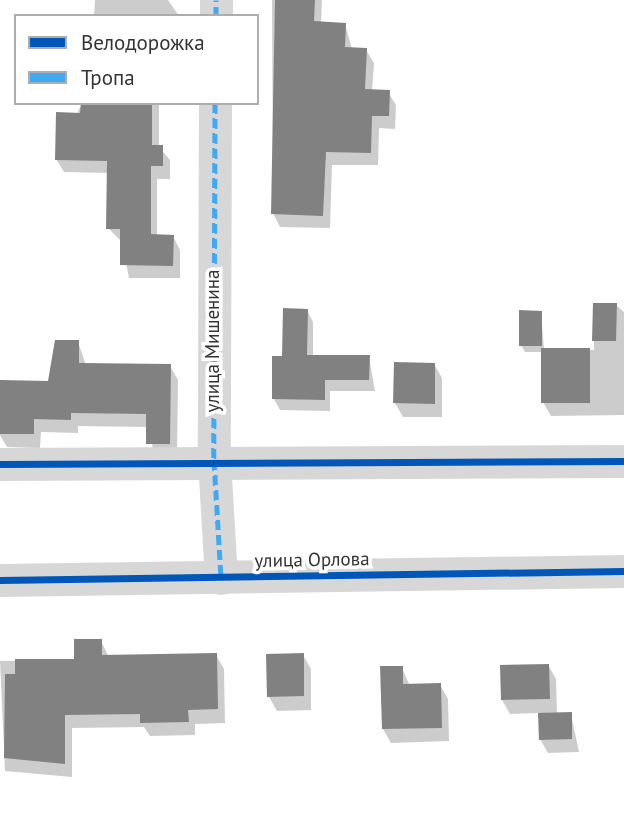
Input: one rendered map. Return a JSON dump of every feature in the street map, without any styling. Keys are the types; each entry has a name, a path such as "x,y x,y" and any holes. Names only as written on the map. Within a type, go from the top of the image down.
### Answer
{"street":[{"name":"улица Мишенина","path":"215,105 214,460 221,578"},
{"path":"0,464 214,460 624,461"},
{"name":"улица Орлова","path":"0,580 624,571"}],"building":[{"path":"275,0 315,0 314,21 346,23 345,47 367,48 365,89 390,90 389,116 372,116 371,153 326,152 323,216 271,214"},
{"path":"81,105 152,105 152,145 163,145 163,166 151,166 151,234 174,235 173,266 120,265 120,229 106,229 107,161 55,160 56,112 80,113"},
{"path":"593,303 617,303 616,341 592,341"},
{"path":"283,308 308,309 307,355 370,355 369,380 325,380 325,400 272,399 272,356 282,356"},
{"path":"519,310 542,311 542,346 519,346"},
{"path":"55,340 79,340 79,363 171,364 170,444 146,444 146,414 71,413 71,420 34,419 34,434 0,434 0,380 48,381"},
{"path":"541,348 590,348 590,403 541,403"},
{"path":"394,362 435,363 435,404 393,403"},
{"path":"74,639 102,639 102,655 217,653 218,709 188,710 189,722 140,723 140,714 65,715 65,764 4,758 5,674 15,674 15,659 74,659"},
{"path":"304,653 304,696 267,697 266,654"},
{"path":"549,664 550,699 501,700 500,665"},
{"path":"380,666 403,666 403,684 441,683 442,728 382,729"},
{"path":"572,712 572,739 539,740 538,713"}],"marked path":[{"path":"216,0 216,14"},
{"path":"215,105 214,460 221,578"}],"cycle path":[{"path":"0,464 624,461"},
{"path":"0,580 624,571"}]}
